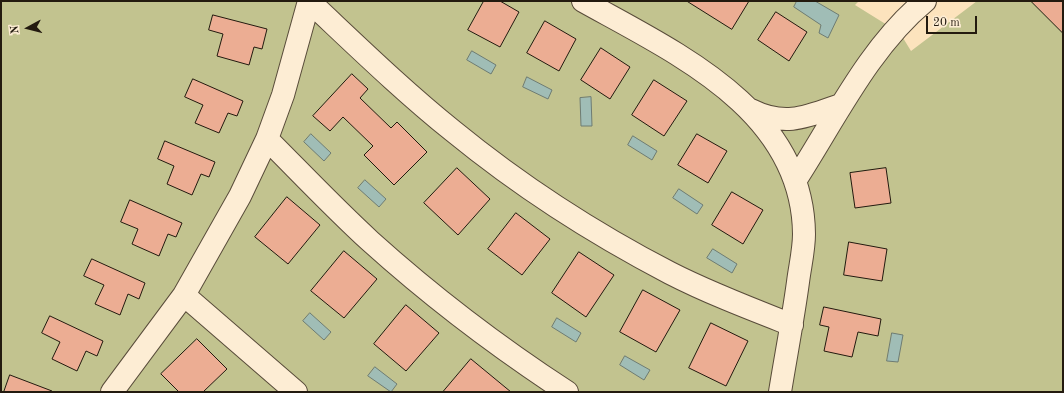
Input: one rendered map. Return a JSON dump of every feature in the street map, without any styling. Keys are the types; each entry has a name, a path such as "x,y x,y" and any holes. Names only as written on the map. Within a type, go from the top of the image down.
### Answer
{"street":[{"path":"112,392 184,295 228,220 266,139 290,72 309,1 388,76 430,111 532,190 636,254 671,273 792,325"},
{"path":"583,1 680,56 717,82 751,110 776,140 795,181 802,212 804,235 792,325 780,392"},
{"path":"795,181 817,147 840,105 883,45 905,19 925,1"},
{"path":"751,110 764,117 783,120 812,115 840,105"},
{"path":"266,139 371,241 399,265 512,354 567,392"},
{"path":"184,295 296,392"}],"green space":[{"path":"1,1 859,1 855,5 900,33 911,51 977,1 1063,1 1063,392 1,392"}],"water":[{"path":"797,1 815,1 839,15 828,38 819,33 821,25 794,7"},
{"path":"472,51 496,65 491,74 467,60"},
{"path":"527,77 552,90 548,99 523,87"},
{"path":"591,97 592,126 581,126 580,98"},
{"path":"311,134 331,153 324,161 304,142"},
{"path":"633,136 657,151 652,160 628,145"},
{"path":"365,180 386,199 379,207 358,188"},
{"path":"679,189 703,205 697,214 673,198"},
{"path":"713,249 737,264 732,273 707,258"},
{"path":"310,313 331,332 324,340 303,321"},
{"path":"557,318 581,333 576,342 552,327"},
{"path":"892,333 903,335 898,362 887,361"},
{"path":"625,356 650,370 644,380 620,365"},
{"path":"375,367 397,384 391,392 368,376"}],"building":[{"path":"484,1 500,1 519,12 500,47 468,30"},
{"path":"687,1 749,1 732,29"},
{"path":"1031,1 1063,1 1063,33"},
{"path":"776,12 807,32 789,61 758,40"},
{"path":"213,15 267,29 262,49 254,47 249,65 217,56 223,34 209,30"},
{"path":"545,21 576,39 559,71 527,53"},
{"path":"601,48 630,67 610,99 581,80"},
{"path":"352,74 368,89 360,98 391,128 397,122 427,152 394,185 364,155 373,146 343,117 330,131 313,116"},
{"path":"193,79 243,101 237,116 228,113 219,133 195,123 203,105 185,97"},
{"path":"654,80 687,101 664,136 632,115"},
{"path":"697,134 727,151 708,183 678,165"},
{"path":"165,141 215,162 209,177 201,174 192,195 167,184 174,166 158,159"},
{"path":"457,168 490,199 458,235 424,203"},
{"path":"886,168 891,203 855,208 850,173"},
{"path":"732,192 763,210 743,244 712,225"},
{"path":"287,197 320,225 288,264 255,237"},
{"path":"130,200 182,223 176,237 168,234 159,256 132,244 138,229 121,222"},
{"path":"516,213 550,239 522,275 488,249"},
{"path":"849,242 887,249 882,281 844,275"},
{"path":"344,251 377,279 344,318 311,291"},
{"path":"579,252 614,275 586,317 552,293"},
{"path":"92,259 145,283 139,299 128,294 120,315 95,304 104,285 84,276"},
{"path":"643,290 680,310 656,352 620,332"},
{"path":"406,305 439,333 406,371 374,344"},
{"path":"824,307 881,319 878,336 858,332 852,357 824,351 829,327 820,325"},
{"path":"50,316 103,341 97,356 86,351 77,371 52,359 60,342 42,333"},
{"path":"711,323 748,341 726,386 689,368"},
{"path":"197,339 227,369 203,392 179,392 161,374"},
{"path":"471,359 511,392 443,392"},
{"path":"10,375 52,391 52,392 4,392"}]}
